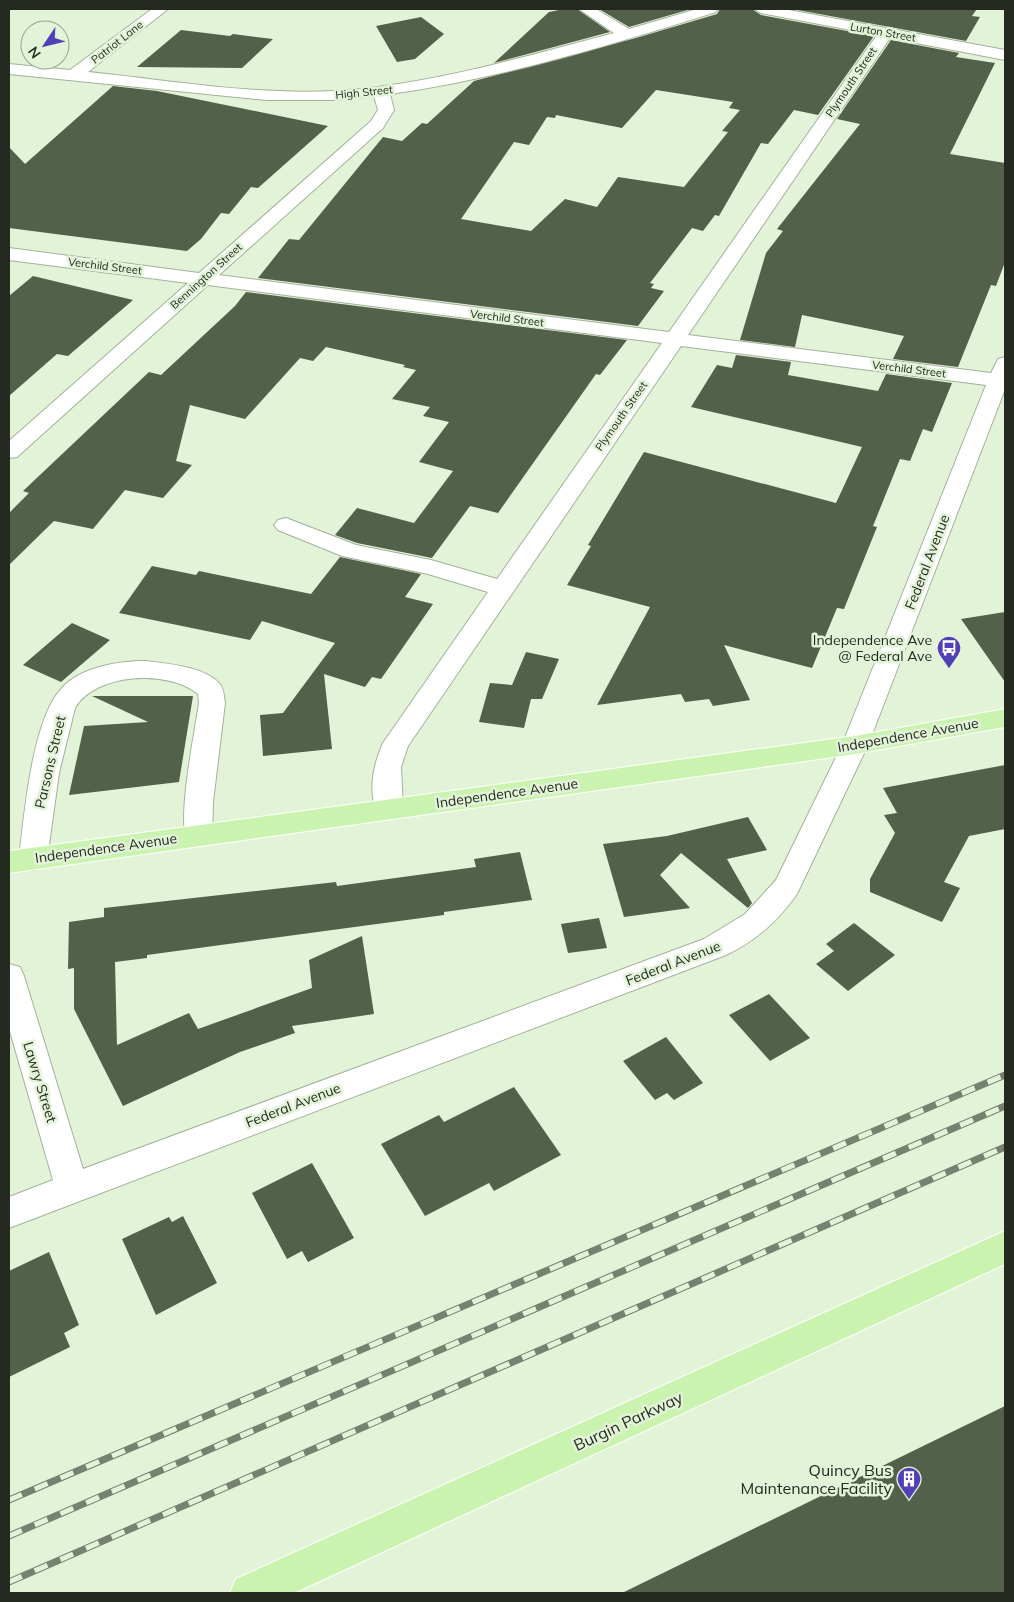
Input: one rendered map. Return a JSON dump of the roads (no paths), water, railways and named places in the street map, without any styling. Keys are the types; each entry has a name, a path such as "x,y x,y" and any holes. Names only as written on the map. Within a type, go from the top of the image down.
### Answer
{"main road":[{"name":"Independence Avenue","path":"21,860 855,745 1005,718"},
{"name":"Burgin Parkway","path":"250,1593 1005,1247"}],"street":[{"name":"Patriot Lane","path":"74,75 161,9"},
{"path":"586,9 627,34"},
{"name":"High Street","path":"9,69 285,96 334,96 381,92 497,68 627,34 711,9"},
{"name":"Lurton Street","path":"762,9 1005,55"},
{"name":"Plymouth Street","path":"390,809 386,772 396,743 886,33"},
{"name":"Bennington Street","path":"9,452 377,124 386,110 381,92"},
{"name":"Verchild Street","path":"9,254 674,340 1003,375"},
{"name":"Federal Avenue","path":"9,1212 715,947 752,927 765,915 787,886 855,745 1003,375"},
{"path":"286,525 350,551 431,567 502,588"},
{"name":"Parsons Street","path":"21,860 38,813 60,712 70,696 79,688 100,676 123,671 149,670 198,680 210,690 212,703 198,814 198,836"},
{"name":"Lawry Street","path":"9,976 72,1188"}],"railway":[{"path":"9,1500 1005,1075"},
{"path":"9,1536 1005,1106"},
{"path":"9,1582 1005,1147"}],"place":[{"name":"Independence Ave @ Federal Ave","path":"949,669"},
{"name":"Quincy Bus Maintenance Facility","path":"909,1500"}]}
